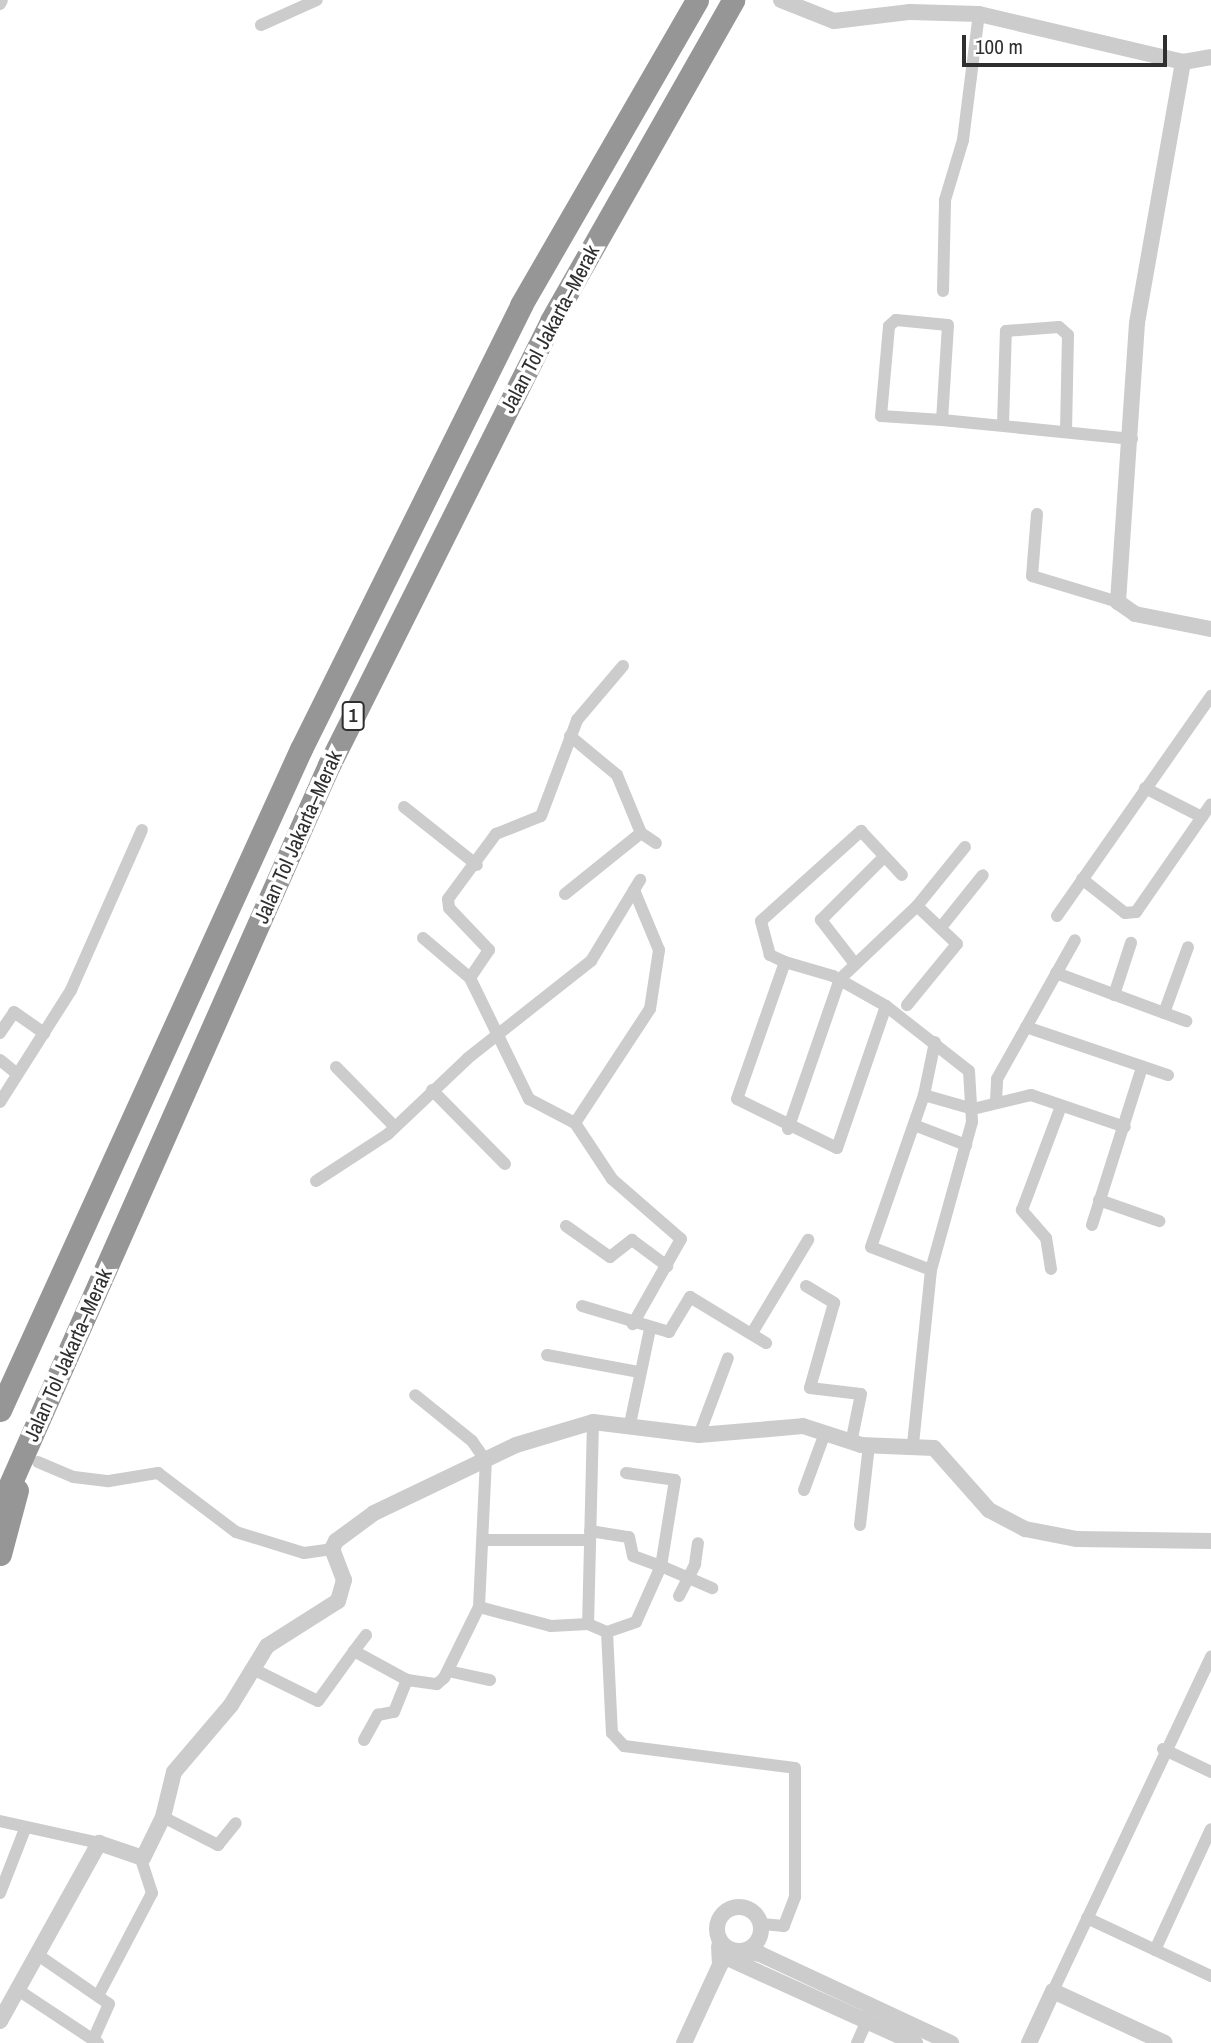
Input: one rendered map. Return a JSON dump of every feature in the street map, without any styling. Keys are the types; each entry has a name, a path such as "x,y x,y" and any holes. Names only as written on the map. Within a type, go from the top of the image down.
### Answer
{"highway":[{"name":"Jalan Tol Jakarta–Merak","path":"0,1410 307,737 521,304 697,0"},
{"name":"Jalan Tol Jakarta–Merak","path":"0,1507 30,1459 329,765 551,321 733,0"},
{"path":"0,1554 30,1459"}],"street":[{"path":"261,25 317,0"},
{"path":"786,3 834,20 910,12 979,14 1183,62 1211,57"},
{"path":"943,291 944,200 963,140 979,14"},
{"path":"1118,602 1132,439 1137,323 1183,62"},
{"path":"942,420 948,325 893,321 881,416 942,420 1003,424 1066,428 1132,439"},
{"path":"1003,424 1006,331 1059,327 1068,335 1066,428"},
{"path":"1037,514 1032,576 1118,602 1135,614 1211,629"},
{"path":"470,978 489,950 447,903 500,831 541,816 570,736 623,666"},
{"path":"1057,916 1211,696"},
{"path":"570,736 617,775 641,833 656,843"},
{"path":"1145,788 1202,817"},
{"path":"1082,880 1125,913 1136,912 1211,804"},
{"path":"404,807 477,865"},
{"path":"0,1102 71,990 142,830"},
{"path":"902,875 862,831 781,898 761,921 760,933 770,956 842,978 886,1006 969,1071 975,1108 931,1270 913,1445"},
{"path":"565,894 641,833"},
{"path":"788,1129 842,978 917,905 965,847"},
{"path":"854,965 821,920 884,857"},
{"path":"942,926 983,875"},
{"path":"316,1181 395,1127 432,1090 599,953 637,885 659,950 650,1009 575,1123"},
{"path":"907,1005 957,944 942,926 917,905"},
{"path":"423,938 470,978 495,1038 529,1099 575,1123 612,1179 681,1239 633,1324"},
{"path":"994,1102 997,1079 1075,940"},
{"path":"1114,995 1132,943"},
{"path":"1164,1013 1188,947"},
{"path":"785,962 737,1099 788,1129 837,1148 886,1006"},
{"path":"1056,973 1186,1021"},
{"path":"0,1012 14,1012 44,1033"},
{"path":"0,1033 14,1012"},
{"path":"1026,1027 1168,1075"},
{"path":"931,1270 871,1247 924,1096 935,1042"},
{"path":"0,1060 17,1074"},
{"path":"1091,1226 1125,1128 1142,1066"},
{"path":"336,1067 395,1127"},
{"path":"432,1090 505,1164"},
{"path":"924,1096 975,1108 1026,1094 1125,1128"},
{"path":"1051,1269 1046,1238 1022,1210 1061,1105"},
{"path":"914,1125 967,1144"},
{"path":"1099,1200 1159,1221"},
{"path":"566,1226 610,1257 632,1240 667,1266"},
{"path":"752,1333 808,1240"},
{"path":"806,1286 834,1303 810,1388 861,1394 851,1443"},
{"path":"582,1306 650,1329 671,1331 690,1297 766,1343"},
{"path":"631,1424 639,1372 650,1329"},
{"path":"547,1355 639,1372"},
{"path":"699,1435 729,1359"},
{"path":"354,1651 407,1680 437,1685 448,1671 479,1607 486,1540 486,1461 472,1441 415,1395"},
{"path":"30,1459 74,1477 109,1481 158,1473 236,1532 304,1553 332,1549 374,1513 551,1432 593,1422 631,1424 699,1435 792,1426 825,1433 851,1443 913,1445 940,1451 1005,1522 1077,1539 1211,1541"},
{"path":"588,1624 593,1422"},
{"path":"804,1490 825,1433"},
{"path":"860,1525 869,1445"},
{"path":"479,1607 551,1626 588,1624 607,1632 636,1622 661,1566 677,1485 671,1478 626,1473"},
{"path":"486,1540 589,1535 629,1537 633,1556 712,1588"},
{"path":"679,1596 698,1543"},
{"path":"99,1994 152,1893 141,1859 163,1817 174,1772 253,1669 267,1646 338,1601 344,1580 332,1549"},
{"path":"607,1632 610,1721 624,1746 795,1768 795,1897 784,1926 760,1924"},
{"path":"253,1669 318,1701 366,1635"},
{"path":"1029,2043 1163,1749 1207,1676 1211,1656"},
{"path":"448,1671 490,1680"},
{"path":"364,1740 378,1715 394,1712 407,1680"},
{"path":"1163,1749 1211,1772"},
{"path":"163,1817 218,1845 236,1823"},
{"path":"0,1821 26,1829 97,1842 141,1859"},
{"path":"0,1894 26,1829"},
{"path":"1155,1950 1211,1829"},
{"path":"0,2021 97,1842"},
{"path":"684,2043 732,1956 759,1938 760,1924 753,1912 732,1908 717,1922 717,1936 732,1956 874,2015 951,2043"},
{"path":"1087,1918 1211,1976"},
{"path":"18,1990 96,2042 110,2008 99,1994 38,1955"},
{"path":"1053,1991 1165,2043"},
{"path":"857,2043 874,2015"},
{"path":"866,2043 874,2015"},
{"path":"874,2015 915,2043"}]}
